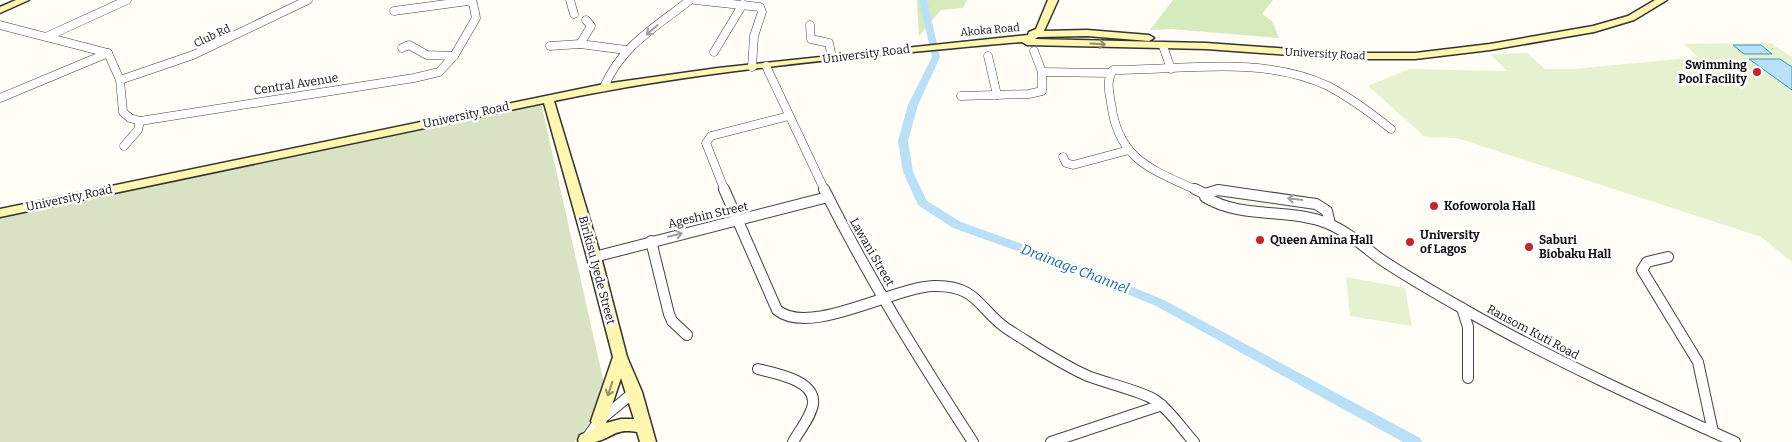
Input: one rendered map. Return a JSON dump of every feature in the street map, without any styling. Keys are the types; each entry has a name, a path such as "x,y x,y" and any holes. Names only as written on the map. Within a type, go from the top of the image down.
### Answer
{"main road":[{"path":"0,10 24,0"},
{"path":"1044,0 1035,30 1051,39 1072,42"},
{"name":"Akoka Road","path":"936,47 1031,38 1035,30 1045,20 1052,0"},
{"name":"University Road","path":"980,44 1124,40 1345,53 1418,51 1483,44 1580,27 1616,17 1648,0"},
{"name":"University Road","path":"0,213 604,87 752,67 936,47 1016,36 1035,30 1106,34 1124,40 1162,46 1345,56 1436,54 1490,47 1600,28 1631,18 1662,0"},
{"path":"1045,20 1106,34"},
{"name":"Birikisu Iyede Street","path":"548,98 594,257 620,357 634,392 646,435"},
{"path":"599,421 620,357"},
{"path":"585,441 610,427 622,424 632,424 646,435"}],"street":[{"path":"48,36 126,0"},
{"name":"Club Rd","path":"120,80 193,55 308,0"},
{"path":"570,0 574,14"},
{"path":"677,0 689,1"},
{"path":"696,0 759,6 762,12 752,48 752,67"},
{"path":"604,87 626,50 689,1"},
{"name":"Central Avenue","path":"140,121 414,78 439,72 454,56 476,18 473,3 457,2 394,11"},
{"path":"714,52 744,4"},
{"path":"580,44 591,26 586,20"},
{"path":"1,22 36,35 48,36 108,53"},
{"path":"810,25 811,39 829,43 832,58"},
{"path":"550,46 580,44 626,50"},
{"path":"402,48 409,45 427,55 454,56"},
{"path":"1162,46 1171,69"},
{"path":"961,96 1037,93 1042,91 1042,72 1034,51"},
{"path":"108,53 120,80 123,112 130,118 140,121 136,132 124,146"},
{"path":"0,98 108,53"},
{"path":"988,56 996,95"},
{"name":"Lawani Street","path":"766,66 861,262 886,299 903,334 973,442"},
{"path":"1042,72 1109,73 1120,70 1256,67 1300,75 1321,82 1352,98 1371,111 1391,129"},
{"path":"1109,73 1108,78 1115,127 1119,137 1129,150 1153,169 1205,194 1206,198 1221,206 1308,217 1330,224"},
{"path":"790,116 706,139 737,221 777,310 783,315 793,318 815,318 932,286 960,288 1009,330 1034,345 1086,374 1141,394 1162,405 1194,442"},
{"path":"1063,157 1066,163 1074,166 1129,150"},
{"path":"1205,194 1218,190 1316,204 1327,211 1330,224"},
{"name":"Ageshin Street","path":"594,257 828,197"},
{"name":"Ransom Kuti Road","path":"1330,224 1462,308 1572,367 1735,442"},
{"path":"651,241 669,314 672,321 687,335"},
{"path":"1668,257 1648,262 1642,270 1698,362 1713,432"},
{"path":"1462,308 1468,327 1468,378"},
{"path":"758,369 803,384 812,393 813,403 793,442"},
{"path":"585,441 599,421 634,392"},
{"path":"1051,442 1162,405"}],"green space":[{"path":"917,0 967,0 963,8 941,10 919,36"},
{"path":"1173,0 1273,0 1262,14 1272,21 1279,38 1171,29 1150,30"},
{"path":"1771,43 1792,57 1792,262 1761,237 1457,138 1425,137 1368,86 1409,69 1507,71 1490,54 1527,53 1545,69 1574,69 1698,57 1684,44"},
{"path":"541,103 608,401 574,442 0,442 0,218"},
{"path":"1346,277 1405,288 1412,326 1350,316"}],"water":[{"path":"1733,45 1761,45 1772,54 1744,54"},
{"path":"1749,59 1780,59 1792,67 1792,90"}],"waterway":[{"name":"Drainage Channel","path":"923,0 936,57 913,105 903,141 908,172 922,203 957,225 1063,263 1160,303 1415,442"}],"place":[{"name":"Swimming Pool Facility","path":"1757,72"},
{"name":"Kofoworola Hall","path":"1434,206"},
{"name":"Queen Amina Hall","path":"1260,240"},
{"name":"University of Lagos","path":"1410,242"},
{"name":"Saburi Biobaku Hall","path":"1529,247"}]}
